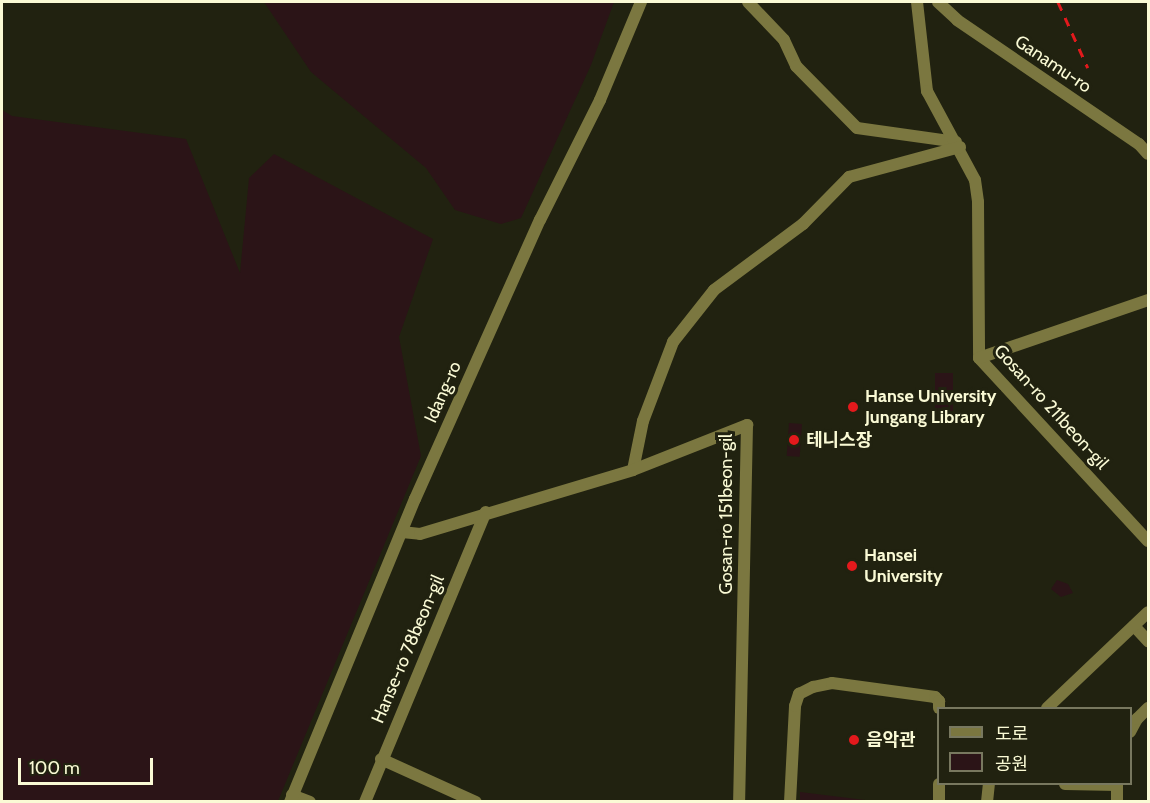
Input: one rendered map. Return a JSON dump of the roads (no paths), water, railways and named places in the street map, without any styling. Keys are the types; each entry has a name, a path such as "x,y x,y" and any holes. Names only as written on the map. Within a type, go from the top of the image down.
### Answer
{"street":[{"name":"Idang-ro","path":"291,798 402,532 540,220 600,100 641,2"},
{"path":"748,2 784,40 796,66 857,128 958,145"},
{"name":"Gosan-ro 211beon-gil","path":"917,2 927,91 975,180 978,202 979,357 1149,541"},
{"name":"Ganamu-ro","path":"938,2 957,20 1139,144 1149,154"},
{"path":"633,470 643,421 673,342 714,290 803,224 849,177 958,145"},
{"path":"979,357 1149,300"},
{"name":"Gosan-ro 151beon-gil","path":"402,532 420,534 486,512 633,470 747,425 739,801"},
{"name":"Hanse-ro 78beon-gil","path":"365,801 486,512"},
{"path":"1048,707 1149,612"},
{"path":"1134,626 1149,641"},
{"path":"790,801 795,706 799,694 831,683 935,698 939,701 939,707"},
{"path":"1132,730 1137,719 1149,708"},
{"path":"381,759 476,801"},
{"path":"939,785 939,801"},
{"path":"987,801 989,785"},
{"path":"1117,785 1117,801"},
{"path":"291,798 310,801"}],"railway":[{"path":"1058,2 1088,68"}],"place":[{"name":"Hanse University Jungang Library","path":"853,407"},
{"name":"테니스장","path":"794,440"},
{"name":"Hansei University","path":"852,566"},
{"name":"음악관","path":"854,740"}]}
